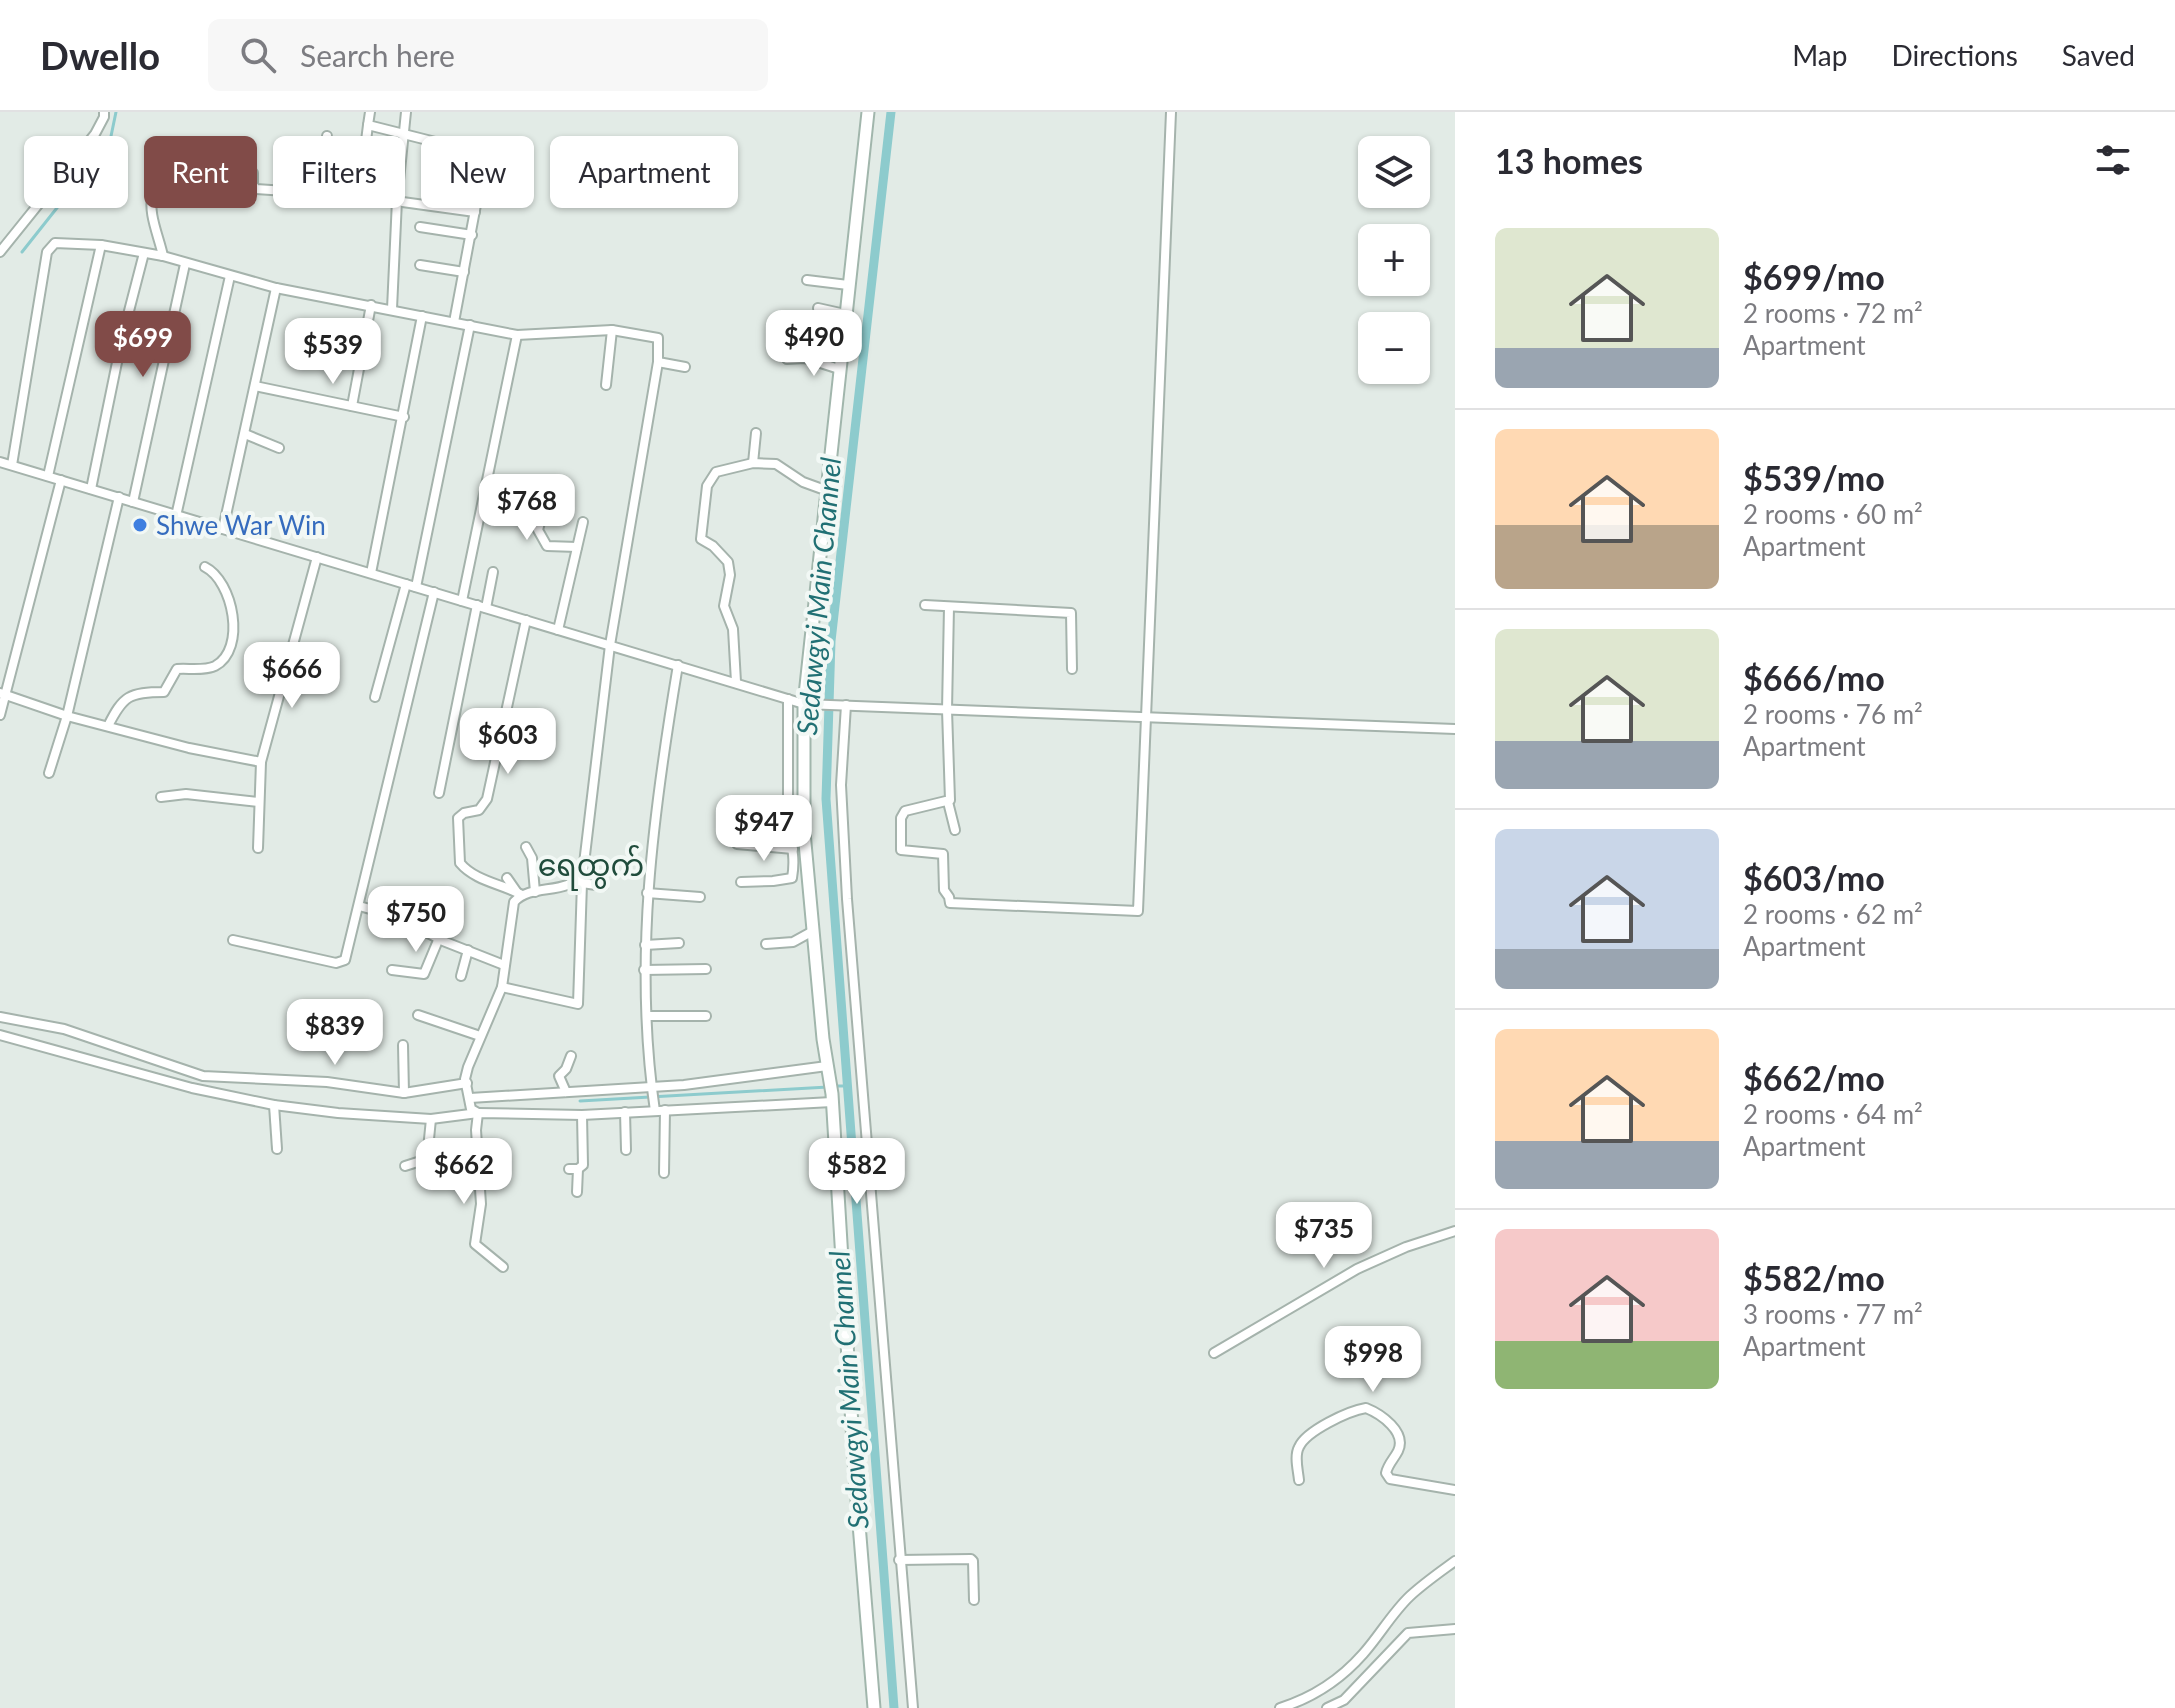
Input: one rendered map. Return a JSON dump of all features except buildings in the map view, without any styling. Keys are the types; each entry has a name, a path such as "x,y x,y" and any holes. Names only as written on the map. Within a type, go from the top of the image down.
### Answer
{"street":[{"path":"0,252 5,240 100,126 104,112"},
{"path":"367,136 370,112"},
{"path":"404,136 406,112"},
{"path":"868,112 825,490 808,704 804,832 832,1098 855,1475 874,1708"},
{"path":"948,802 905,811 901,818 901,836 902,851 943,854 944,890 950,903 1138,911 1171,112"},
{"path":"368,125 485,157 454,322"},
{"path":"405,201 475,212"},
{"path":"153,208 163,256"},
{"path":"392,309 397,208"},
{"path":"420,227 472,235"},
{"path":"12,465 47,252 55,243 101,245 163,256 276,288 517,335 612,330 658,338 658,362 610,645 580,881 578,1004 502,987"},
{"path":"48,476 101,245"},
{"path":"91,489 122,338 144,253"},
{"path":"133,502 185,264"},
{"path":"420,265 464,272"},
{"path":"176,516 230,276"},
{"path":"807,280 848,285"},
{"path":"223,529 276,288"},
{"path":"352,406 371,305"},
{"path":"818,308 845,314"},
{"path":"371,573 422,316"},
{"path":"375,697 411,585 470,325"},
{"path":"783,329 842,340"},
{"path":"606,385 612,330"},
{"path":"462,601 517,335"},
{"path":"787,359 805,358 839,369"},
{"path":"658,362 685,367"},
{"path":"255,386 404,417"},
{"path":"753,463 756,433"},
{"path":"245,434 279,448"},
{"path":"0,462 808,704 1455,729"},
{"path":"736,682 733,629 724,606 730,575 728,562 713,546 701,539 707,486 711,477 716,472 753,463 776,464 803,482 825,490"},
{"path":"0,715 61,480"},
{"path":"549,488 538,530 547,546 577,547"},
{"path":"49,773 67,716 119,497"},
{"path":"558,630 583,522"},
{"path":"258,848 261,762 317,557"},
{"path":"108,726 119,703 125,698 164,692 177,669 213,667 225,659 234,631 232,613 220,578 205,567"},
{"path":"439,793 481,607 493,572"},
{"path":"233,940 340,963 345,960 434,592"},
{"path":"925,605 1071,613 1072,669"},
{"path":"949,607 948,802 955,830"},
{"path":"526,620 487,799 479,810 464,813 458,818 460,863 477,878 519,893 580,881 603,886"},
{"path":"664,1173 653,1089 644,970 647,893 678,665"},
{"path":"3,694 67,716 189,748 261,762"},
{"path":"741,882 792,878 793,849 788,832 788,699"},
{"path":"843,705 841,785 847,899 913,1708"},
{"path":"161,797 186,794 259,802"},
{"path":"788,832 804,832"},
{"path":"737,844 793,849"},
{"path":"526,847 532,858 535,892"},
{"path":"507,878 519,893"},
{"path":"503,1267 475,1244 481,1204 476,1130 467,1083 468,1067 502,987 512,908 519,893"},
{"path":"647,893 700,897"},
{"path":"359,906 396,916 504,965"},
{"path":"766,944 793,942 813,931"},
{"path":"392,970 424,974 439,938"},
{"path":"645,945 679,943"},
{"path":"461,976 468,950"},
{"path":"644,970 706,969"},
{"path":"418,1015 480,1036"},
{"path":"647,1016 706,1016"},
{"path":"0,1017 64,1029 203,1076 327,1082 404,1093 467,1083"},
{"path":"0,1035 192,1088 274,1105 431,1119 472,1106 566,1092 653,1089 827,1066"},
{"path":"90,1059 99,1042"},
{"path":"403,1045 404,1093"},
{"path":"566,1092 559,1076 566,1069 571,1056"},
{"path":"472,1106 582,1115 832,1098"},
{"path":"274,1105 277,1149"},
{"path":"625,1112 626,1150"},
{"path":"577,1192 574,1169 583,1165 582,1115"},
{"path":"405,1166 427,1159 431,1119"},
{"path":"1214,1353 1357,1269 1406,1247 1455,1231"},
{"path":"1299,1480 1299,1445 1328,1423 1366,1408 1387,1420 1398,1434 1399,1450 1387,1467 1386,1473 1390,1479 1455,1490"},
{"path":"899,1560 971,1559 974,1600"},
{"path":"1280,1708 1335,1682 1365,1653 1383,1626 1412,1594 1455,1561"},
{"path":"1327,1708 1344,1700 1408,1633 1455,1629"},
{"path":"1344,1700 1350,1708"}],"waterway":[{"path":"22,252 110,141 116,112"},
{"name":"Sedawgyi Main Channel","path":"891,112 831,641 826,799 894,1708"},
{"path":"836,1086 847,1086"},
{"path":"580,1101 828,1087"}],"place":[{"name":"Shwe War Win","path":"140,525"}],"district":[{"name":"ရေထွက်","path":"591,864"}]}
